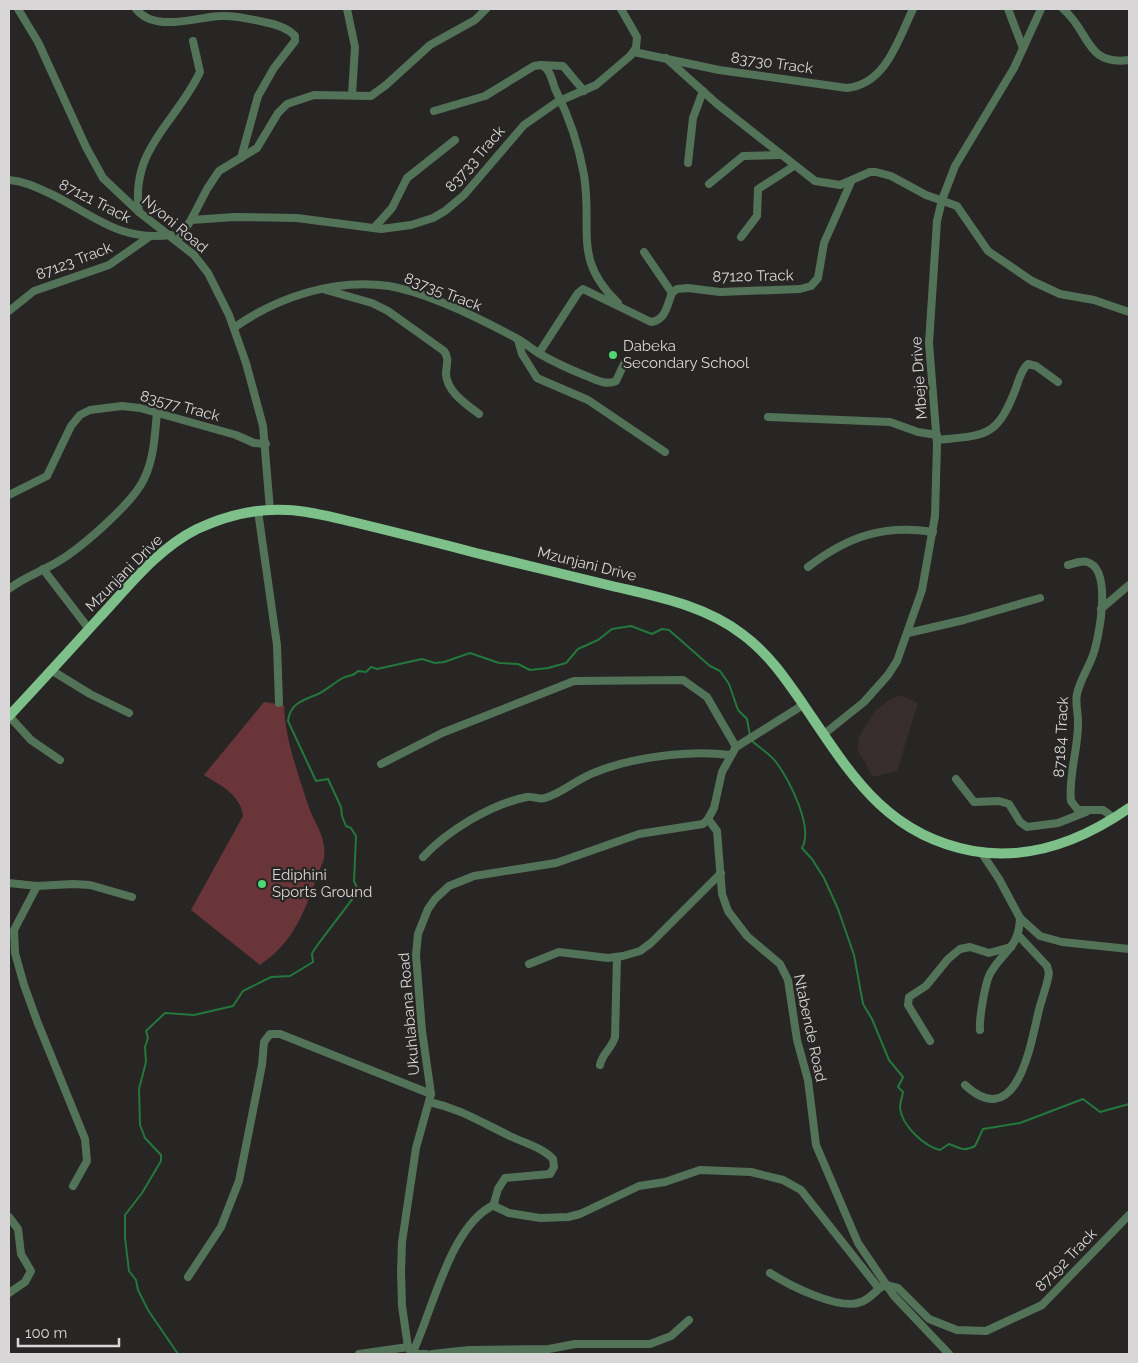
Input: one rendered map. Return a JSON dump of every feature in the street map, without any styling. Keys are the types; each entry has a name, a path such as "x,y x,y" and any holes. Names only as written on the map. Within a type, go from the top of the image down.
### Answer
{"main road":[{"name":"Mzunjani Drive","path":"9,716 143,571 176,542 198,529 222,520 258,511 313,513 699,609 728,624 760,649 784,676 859,784 895,819 909,829 939,843 981,852 1010,854 1048,848 1083,835 1129,808"}],"street":[{"name":"Nyoni Road","path":"19,9 53,72 96,167 111,187 139,212 178,240 202,265 235,327 266,444 270,510"},
{"path":"136,9 146,18 160,22 220,16 248,19 279,26 295,36 294,41 274,68 258,96 241,158"},
{"path":"347,9 355,47 352,95"},
{"path":"178,240 219,171 257,148 278,113 287,104 314,96 368,96 378,92 430,45 475,20 486,9"},
{"path":"621,9 635,31 637,43 634,52"},
{"name":"83730 Track","path":"634,52 720,70 847,88 858,87 875,77 889,59 913,9"},
{"path":"1008,9 1023,48"},
{"name":"Mbeje Drive","path":"824,734 864,702 888,675 908,633 922,590 933,532 937,438 929,343 937,222 942,200 955,166 1005,84 1041,9"},
{"path":"1063,9 1077,23 1087,42 1098,55 1108,60 1129,60"},
{"path":"139,212 138,178 144,160 155,139 200,72 193,41"},
{"name":"83733 Track","path":"191,220 235,217 297,218 374,228 411,226 445,211 464,195 524,125 561,100 596,85 634,52"},
{"path":"666,58 702,91 815,181 840,184 850,182 870,172 883,173 926,195 957,206 980,242 995,258 1013,269 1060,294 1094,300 1129,312"},
{"path":"434,111 485,96 529,69 542,65 563,66 584,91"},
{"path":"542,65 550,72 569,118 584,176 587,248 593,272 605,291 624,309"},
{"path":"688,163 693,118 702,91"},
{"path":"374,228 388,214 411,174 455,140"},
{"path":"709,184 743,156 781,155"},
{"path":"741,237 757,216 758,189 794,166"},
{"name":"87121 Track","path":"9,180 27,183 68,202 113,229 131,235 150,237 171,235"},
{"name":"87120 Track","path":"672,293 681,288 720,292 810,286 818,278 824,243 850,182"},
{"name":"87123 Track","path":"9,311 28,295 41,288 109,265 150,237"},
{"path":"539,354 581,290 590,292 645,320 656,321 665,313 672,293 644,252"},
{"name":"83735 Track","path":"235,327 276,302 322,290 362,285 403,289 458,311 518,340 539,354 608,384 616,381 624,364"},
{"path":"322,290 380,307 403,319 444,350 448,358 446,373 451,388 479,414"},
{"path":"518,340 522,354 537,378 588,400 665,452"},
{"path":"768,417 890,422 937,438 978,436 992,430 1005,415 1022,371 1028,364 1036,366 1058,382"},
{"name":"83577 Track","path":"9,495 46,476 64,437 84,412 122,406 157,412 236,435 254,443 266,444"},
{"path":"9,589 84,544 137,491 144,480 151,458 157,412"},
{"path":"258,511 277,645 279,703"},
{"path":"808,567 842,543 877,533 897,529 933,532"},
{"name":"87184 Track","path":"1068,564 1085,561 1092,565 1102,583 1101,609 1094,652 1082,677 1076,698 1078,720 1071,797 1074,807 1086,812"},
{"path":"43,569 89,629"},
{"path":"1101,609 1129,585"},
{"path":"908,633 964,620 1040,598"},
{"path":"52,670 90,694 128,713"},
{"path":"381,764 442,733 574,681 683,680 707,697 739,745"},
{"path":"708,819 714,808 722,772 730,756 739,745 803,705"},
{"path":"9,716 31,740 60,760"},
{"path":"423,857 442,838 492,810 527,797 547,798 595,772 646,758 715,753 730,756"},
{"path":"956,779 974,802 999,801 1010,804 1020,822 1027,827 1058,823 1086,812 1103,810 1114,818"},
{"name":"Ntabende Road","path":"708,819 716,831 722,894 728,910 746,936 780,964 788,980 797,1040 808,1080 816,1144 858,1242 883,1287 948,1354"},
{"name":"Ukuhlabana Road","path":"411,1352 402,1306 402,1242 417,1142 430,1098 422,1031 416,944 428,909 439,895 450,886 474,876 556,863 630,836 696,826 708,819"},
{"path":"981,852 999,879 1020,918 1046,939 1129,949"},
{"path":"529,964 559,952 608,958 640,951 651,943 721,873"},
{"path":"9,883 37,886 81,884 132,897"},
{"path":"37,886 33,898 16,924 13,939 24,985 86,1139 87,1160 73,1186"},
{"path":"980,1030 979,1019 983,1007 987,979 1018,935 1020,918"},
{"path":"965,1085 976,1095 987,1099 1007,1094 1016,1084 1027,1059 1049,973 1047,966 1018,935"},
{"path":"930,1041 908,1005 909,997 926,986 948,959 960,949 970,947 989,953 1011,947"},
{"path":"600,1065 601,1059 612,1045 615,1037 617,957"},
{"path":"188,1277 221,1227 239,1181 267,1036 274,1033 476,1117 553,1159 554,1167 550,1174 505,1178 494,1198 494,1205"},
{"path":"494,1205 504,1212 520,1215 540,1218 568,1217 580,1214 639,1186 665,1182 700,1170 751,1172 782,1180 801,1190 848,1252 883,1287 862,1302 847,1304 791,1285 770,1273"},
{"path":"411,1352 444,1270 476,1217 494,1205"},
{"name":"87192 Track","path":"883,1287 898,1288 920,1313 929,1319 957,1330 986,1331 1042,1305 1068,1281 1129,1215"},
{"path":"9,1217 18,1228 21,1254 30,1271 25,1282 9,1293"},
{"path":"432,1354 469,1350 549,1348 575,1344 650,1344 671,1336 689,1320"},
{"path":"359,1354 411,1352 426,1354"}],"shaded area":[{"path":"900,695 918,703 897,771 873,777 857,749 859,737 874,712 889,700"},
{"path":"264,702 284,705 293,756 308,805 324,844 324,859 301,918 284,943 260,965 191,910 243,816 234,796 204,775"}],"waterway":[{"path":"178,1354 148,1310 138,1290 136,1280 129,1271 125,1238 125,1215 142,1193 161,1161 161,1155 145,1138 140,1125 139,1089 146,1062 145,1047 148,1038 146,1031 165,1013 194,1015 233,1006 243,991 271,977 290,976 313,962 312,954 314,950 358,890 354,881 356,836 351,828 346,826 341,807 328,779 316,781 288,721 289,715 295,706 358,671 366,672 371,667 377,669 422,659 435,663 444,662 470,653 499,663 518,664 530,670 548,668 566,663 578,649 598,640 612,629 631,626 652,634 662,629 669,630 710,666 720,671 729,684 738,710 747,719 750,736"},
{"path":"752,741 776,762 793,792 805,828 805,839 802,848 812,859 824,878 838,909 854,955 863,1004 872,1019 889,1060 903,1077 898,1087 903,1092 900,1108 902,1115 909,1128 921,1140 940,1150 949,1144 967,1149 975,1146 983,1129 1020,1123 1083,1099 1100,1112 1129,1104"}],"place":[{"name":"Dabeka Secondary School","path":"613,355"},
{"name":"Ediphini Sports Ground","path":"262,884"}]}
